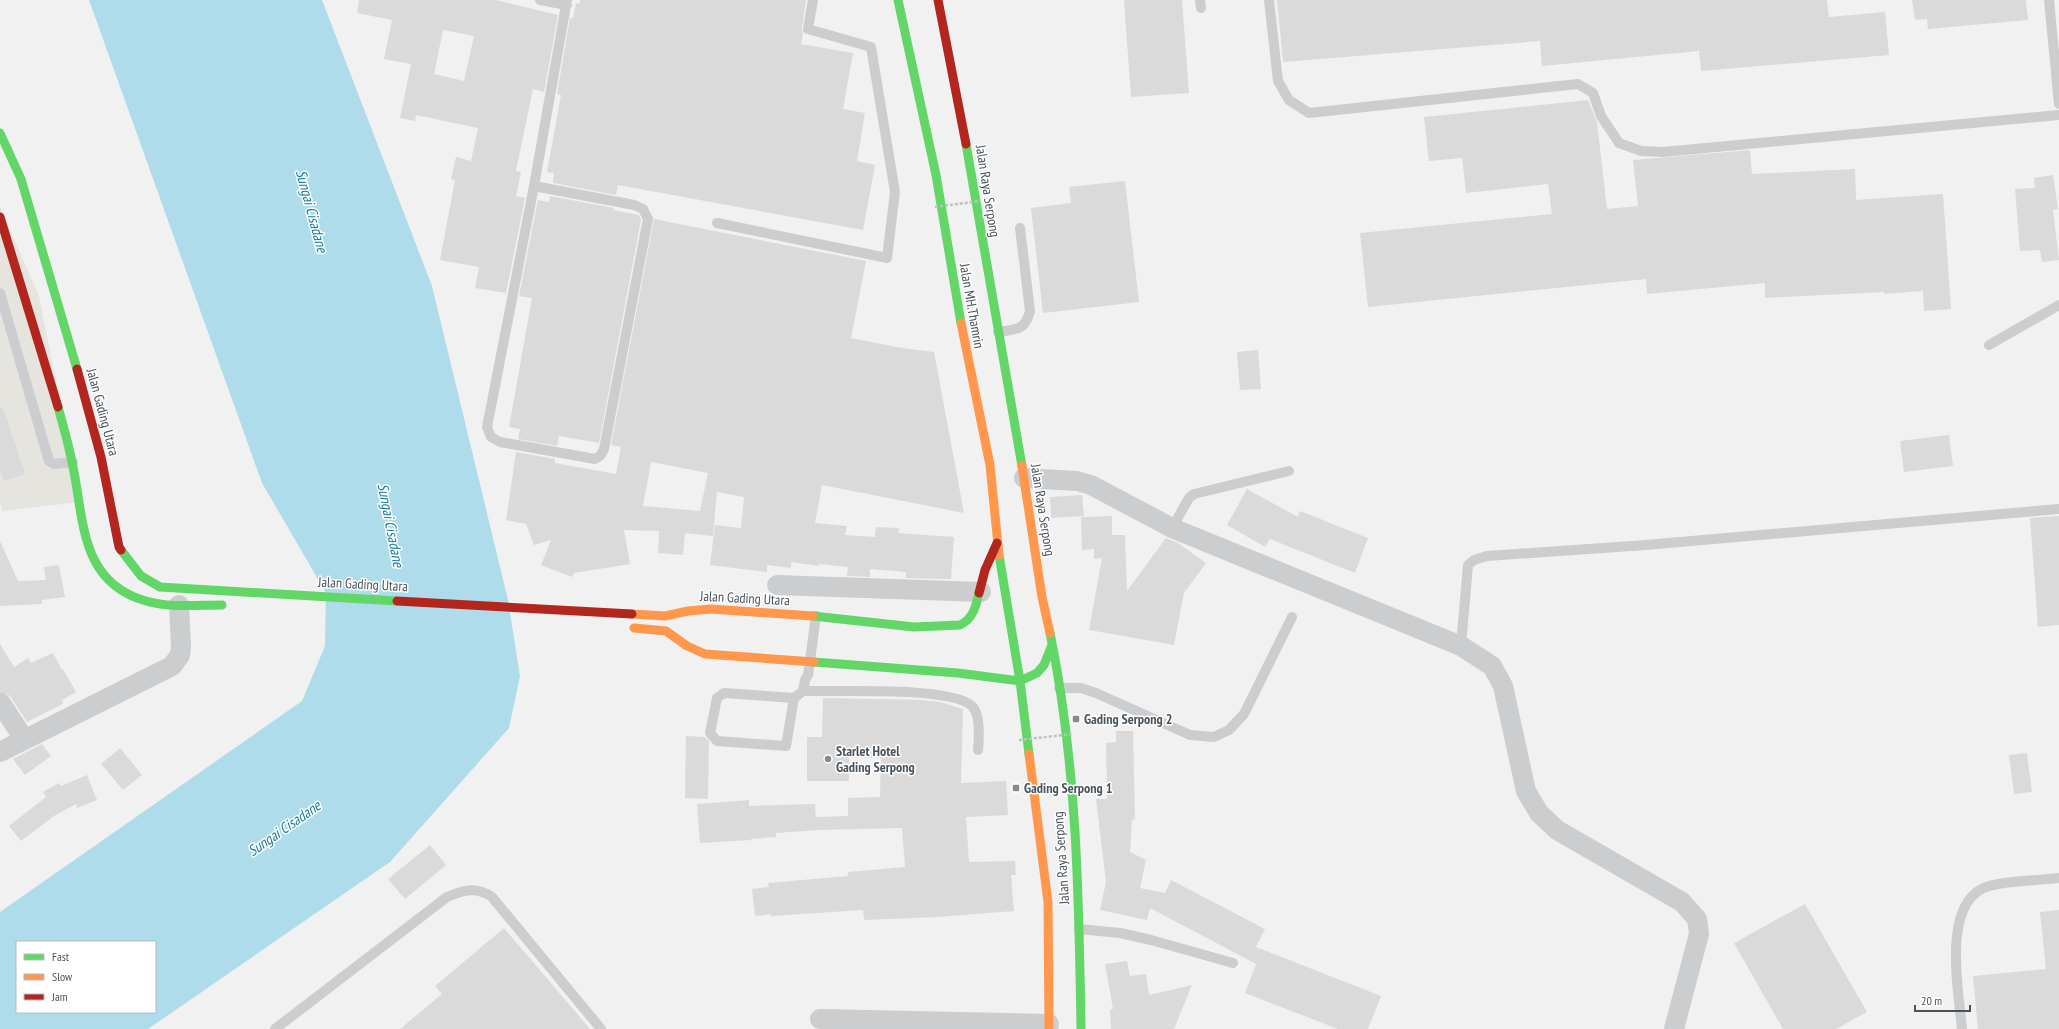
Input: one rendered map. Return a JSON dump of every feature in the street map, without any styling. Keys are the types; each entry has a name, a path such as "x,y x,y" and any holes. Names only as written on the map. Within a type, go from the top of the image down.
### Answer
{"main road":[{"name":"Jalan MH.Thamrin","path":"898,0 936,175 964,344 990,465 997,543 1010,619"},
{"name":"Jalan Raya Serpong","path":"938,0 957,94 1024,478 1044,612 1052,645 1068,750 1079,929 1081,1029"},
{"name":"Jalan Gading Utara","path":"0,133 22,179 68,334 101,457 110,526 119,546 128,560 141,576 151,583 167,588 665,616 698,609 712,608 726,611 816,616 914,627 954,626 966,622 975,609 981,592 985,570 997,543"},
{"path":"0,217 43,358 72,462 87,531 88,546 99,565 125,592 146,600 187,604 235,606"},
{"name":"Jalan Raya Serpong","path":"1010,619 1020,681 1048,902 1049,1027"},
{"path":"628,628 666,632 687,646 705,654 958,673 1020,681 1037,673 1044,665 1052,645"}],"street":[{"path":"1024,478 1077,481 1091,485 1172,528 1461,646 1492,666 1503,686 1526,790 1539,812 1557,830 1682,902 1697,919 1699,934 1674,1029"},
{"path":"777,585 981,592"},
{"path":"0,752 172,666 180,655 187,604"},
{"path":"0,702 24,740"},
{"path":"820,1019 1049,1027"}],"lane":[{"path":"534,186 634,205 643,209 648,219 604,449 600,456 595,459 500,442 494,440 488,433 487,427 534,186 567,2 540,0"},
{"path":"717,223 887,258 895,192 871,47 808,29 812,0"},
{"path":"1269,0 1278,81 1289,100 1309,113 1578,84 1593,93 1601,116 1619,143 1641,151 1656,152 2059,115"},
{"path":"2049,0 2059,104"},
{"path":"998,332 1021,328 1027,321 1030,311 1020,228"},
{"path":"0,293 49,461 54,464 72,462"},
{"path":"1989,345 2059,305"},
{"path":"1172,528 1189,498 1194,494 1288,471"},
{"path":"1461,646 1468,565 1474,560 1487,556 1646,545 2059,509"},
{"path":"803,691 805,680 808,675 805,662 816,616"},
{"path":"1059,688 1081,688 1096,693 1190,735 1214,737 1229,730 1244,714 1292,617"},
{"path":"794,698 786,746 717,741 710,733 716,698 724,693 794,698 803,691 920,693 964,700 972,707 976,713 978,750"},
{"path":"1962,1029 1956,956 1959,921 1965,903 1975,894 1988,886 2059,878"},
{"path":"275,1029 447,898 471,889 479,890 492,897 601,1029"},
{"path":"1079,929 1120,933 1233,963"}],"path":[{"path":"935,207 980,201"},
{"path":"1019,740 1073,734"}],"shaded area":[{"path":"0,207 39,296 80,502 2,511 0,503"}],"water":[{"name":"Sungai Cisadane","path":"89,0 322,0 432,286 508,600 520,676 509,728 390,862 148,1029 0,1029 0,912 302,701 325,646 326,593 262,483"}],"building":[{"path":"359,0 496,0 558,15 544,92 533,89 516,171 521,172 516,196 525,198 506,293 475,288 479,267 440,260 455,180 451,179 456,157 471,161 478,128 416,115 415,121 400,118 411,64 384,59 392,20 357,13","holes":["443,30 474,36 464,81 434,74"]},
{"path":"580,0 806,0 801,44 853,53 843,109 865,113 857,161 875,165 863,230 618,185 616,195 553,183 554,173 547,172 561,95 557,94 570,18 573,18 576,3 580,4"},
{"path":"1124,0 1182,0 1189,93 1131,97"},
{"path":"1277,0 1827,0 1829,17 1885,12 1889,55 1701,71 1699,51 1542,66 1540,41 1283,62"},
{"path":"1912,0 2026,0 2028,20 1928,29 1927,19 1915,20"},
{"path":"1588,100 1597,122 1607,209 1638,206 1633,160 1750,150 1752,174 1855,169 1856,200 1943,194 1951,309 1924,311 1923,291 1884,294 1884,292 1765,298 1765,283 1647,294 1646,279 1368,307 1360,233 1552,214 1548,184 1466,193 1462,158 1429,161 1424,117"},
{"path":"2053,175 2058,209 2053,210 2059,260 2042,262 2040,250 2020,251 2015,189 2035,188 2034,178"},
{"path":"1125,181 1139,302 1043,313 1031,208 1071,203 1069,187"},
{"path":"550,196 614,208 613,210 639,215 641,220 599,443 559,436 557,446 518,439 520,429 509,427 532,298 519,296 538,200 549,202"},
{"path":"654,219 866,261 851,338 902,348 934,352 964,513 822,485 815,523 847,526 845,535 875,537 876,527 899,528 898,533 954,537 951,579 906,578 906,572 870,569 870,577 847,576 848,567 819,564 819,566 791,562 791,568 767,565 767,572 710,565 715,525 741,528 744,497 717,492 713,536 685,533 683,555 658,553 659,531 624,530 630,564 574,573 572,577 541,565 551,540 534,545 526,524 506,520 516,452 555,459 555,463 616,474 621,447 611,445","holes":["651,462 708,473 700,511 643,506"]},
{"path":"1258,350 1261,389 1240,390 1237,352"},
{"path":"0,408 3,408 25,474 4,481 0,471"},
{"path":"1949,435 1953,466 1904,472 1900,441"},
{"path":"1247,489 1298,517 1300,511 1368,538 1355,573 1270,539 1265,547 1227,525"},
{"path":"1082,495 1084,516 1051,518 1050,497"},
{"path":"1112,516 1112,535 1125,535 1127,591 1166,538 1178,543 1206,563 1184,593 1174,645 1089,630 1102,558 1094,559 1094,549 1082,550 1081,517"},
{"path":"2059,516 2059,625 2038,627 2030,518"},
{"path":"0,541 18,581 46,580 44,567 59,565 65,597 42,600 42,604 0,606"},
{"path":"0,644 14,667 28,658 31,663 53,653 76,692 62,700 63,704 27,722 10,696 0,691"},
{"path":"823,698 922,700 940,702 963,709 961,783 1006,781 1008,815 966,817 969,862 1015,861 1016,875 1011,875 1014,911 938,917 864,920 863,910 755,916 752,889 769,887 768,883 848,876 848,872 905,867 902,828 817,830 776,833 776,837 700,843 697,804 749,800 749,806 815,804 816,819 816,817 848,816 848,798 880,797 881,758 849,757 849,781 807,781 807,737 822,737"},
{"path":"1116,731 1133,731 1135,819 1132,820 1130,852 1146,860 1140,888 1165,893 1171,880 1265,929 1256,947 1381,996 1368,1029 1338,1029 1245,993 1256,964 1150,908 1147,920 1100,910 1106,882 1096,799 1107,799 1106,743 1116,742"},
{"path":"686,736 705,737 709,741 708,799 685,798"},
{"path":"42,744 51,756 25,775 13,759"},
{"path":"120,748 142,775 123,790 101,764"},
{"path":"2027,753 2032,792 2014,794 2009,755"},
{"path":"87,775 97,800 77,808 76,804 54,816 21,841 9,826 46,797 43,792 59,783 61,786"},
{"path":"430,845 446,865 405,899 388,879"},
{"path":"1805,904 1867,1012 1836,1029 1783,1029 1734,943"},
{"path":"2059,910 2059,1029 1978,1029 1973,976 2046,969 2040,912"},
{"path":"504,928 590,1029 400,1029 442,994 435,986"},
{"path":"1127,961 1130,976 1146,974 1149,995 1192,985 1174,1029 1111,1029 1110,1010 1113,1009 1105,964"}],"traffic: fast":[{"path":"898,0 936,175 961,323"},
{"path":"0,133 21,179 77,369"},
{"path":"966,144 1022,466"},
{"path":"58,407 67,439 84,531 98,566 109,581 125,592 146,601 164,605 222,605"},
{"path":"121,550 141,576 160,587 397,601"},
{"path":"999,555 1020,681 1029,754"},
{"path":"813,616 914,627 960,625 971,616 979,593"},
{"path":"1050,633 1066,731 1075,830 1081,1029"},
{"path":"814,662 958,673 1020,681 1037,673 1044,665 1052,645"}],"traffic: slow":[{"path":"961,323 990,465 999,555"},
{"path":"1022,466 1042,597 1050,633"},
{"path":"632,614 665,616 688,611 711,609 813,616"},
{"path":"634,628 666,631 687,646 705,654 814,662"},
{"path":"1029,754 1048,902 1049,1029"}],"traffic: jam":[{"path":"938,0 966,144"},
{"path":"0,217 58,407"},
{"path":"77,369 101,457 119,547 121,550"},
{"path":"979,593 985,570 997,543"},
{"path":"397,601 632,614"}],"place":[{"name":"Gading Serpong 2","path":"1076,719"},
{"name":"Starlet Hotel Gading Serpong","path":"828,759"},
{"name":"Gading Serpong 1","path":"1016,788"}]}
